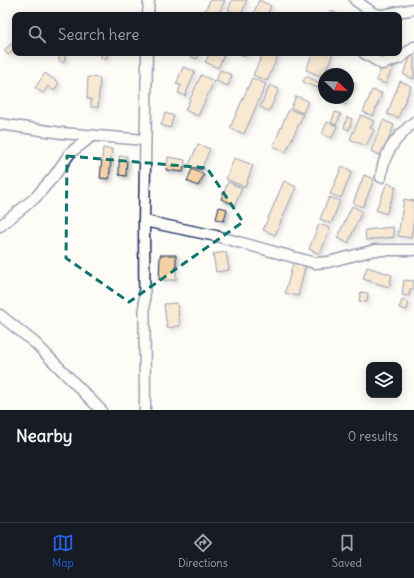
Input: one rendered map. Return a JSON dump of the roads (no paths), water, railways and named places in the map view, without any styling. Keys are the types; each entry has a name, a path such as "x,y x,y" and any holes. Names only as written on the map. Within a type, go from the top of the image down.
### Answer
{"street":[{"path":"148,0 148,12"},
{"path":"355,0 372,12"},
{"path":"398,12 414,9"},
{"path":"369,56 382,64 400,58 414,47"},
{"path":"145,410 144,221 147,56"},
{"path":"381,177 382,164 385,157 400,135 414,122"},
{"path":"0,124 92,136 145,140"},
{"path":"400,135 414,134"},
{"path":"0,226 35,198 56,175 70,153 92,136"},
{"path":"144,221 216,236 315,263 328,262 375,250 414,250"},
{"path":"0,315 35,343 101,410"}]}
